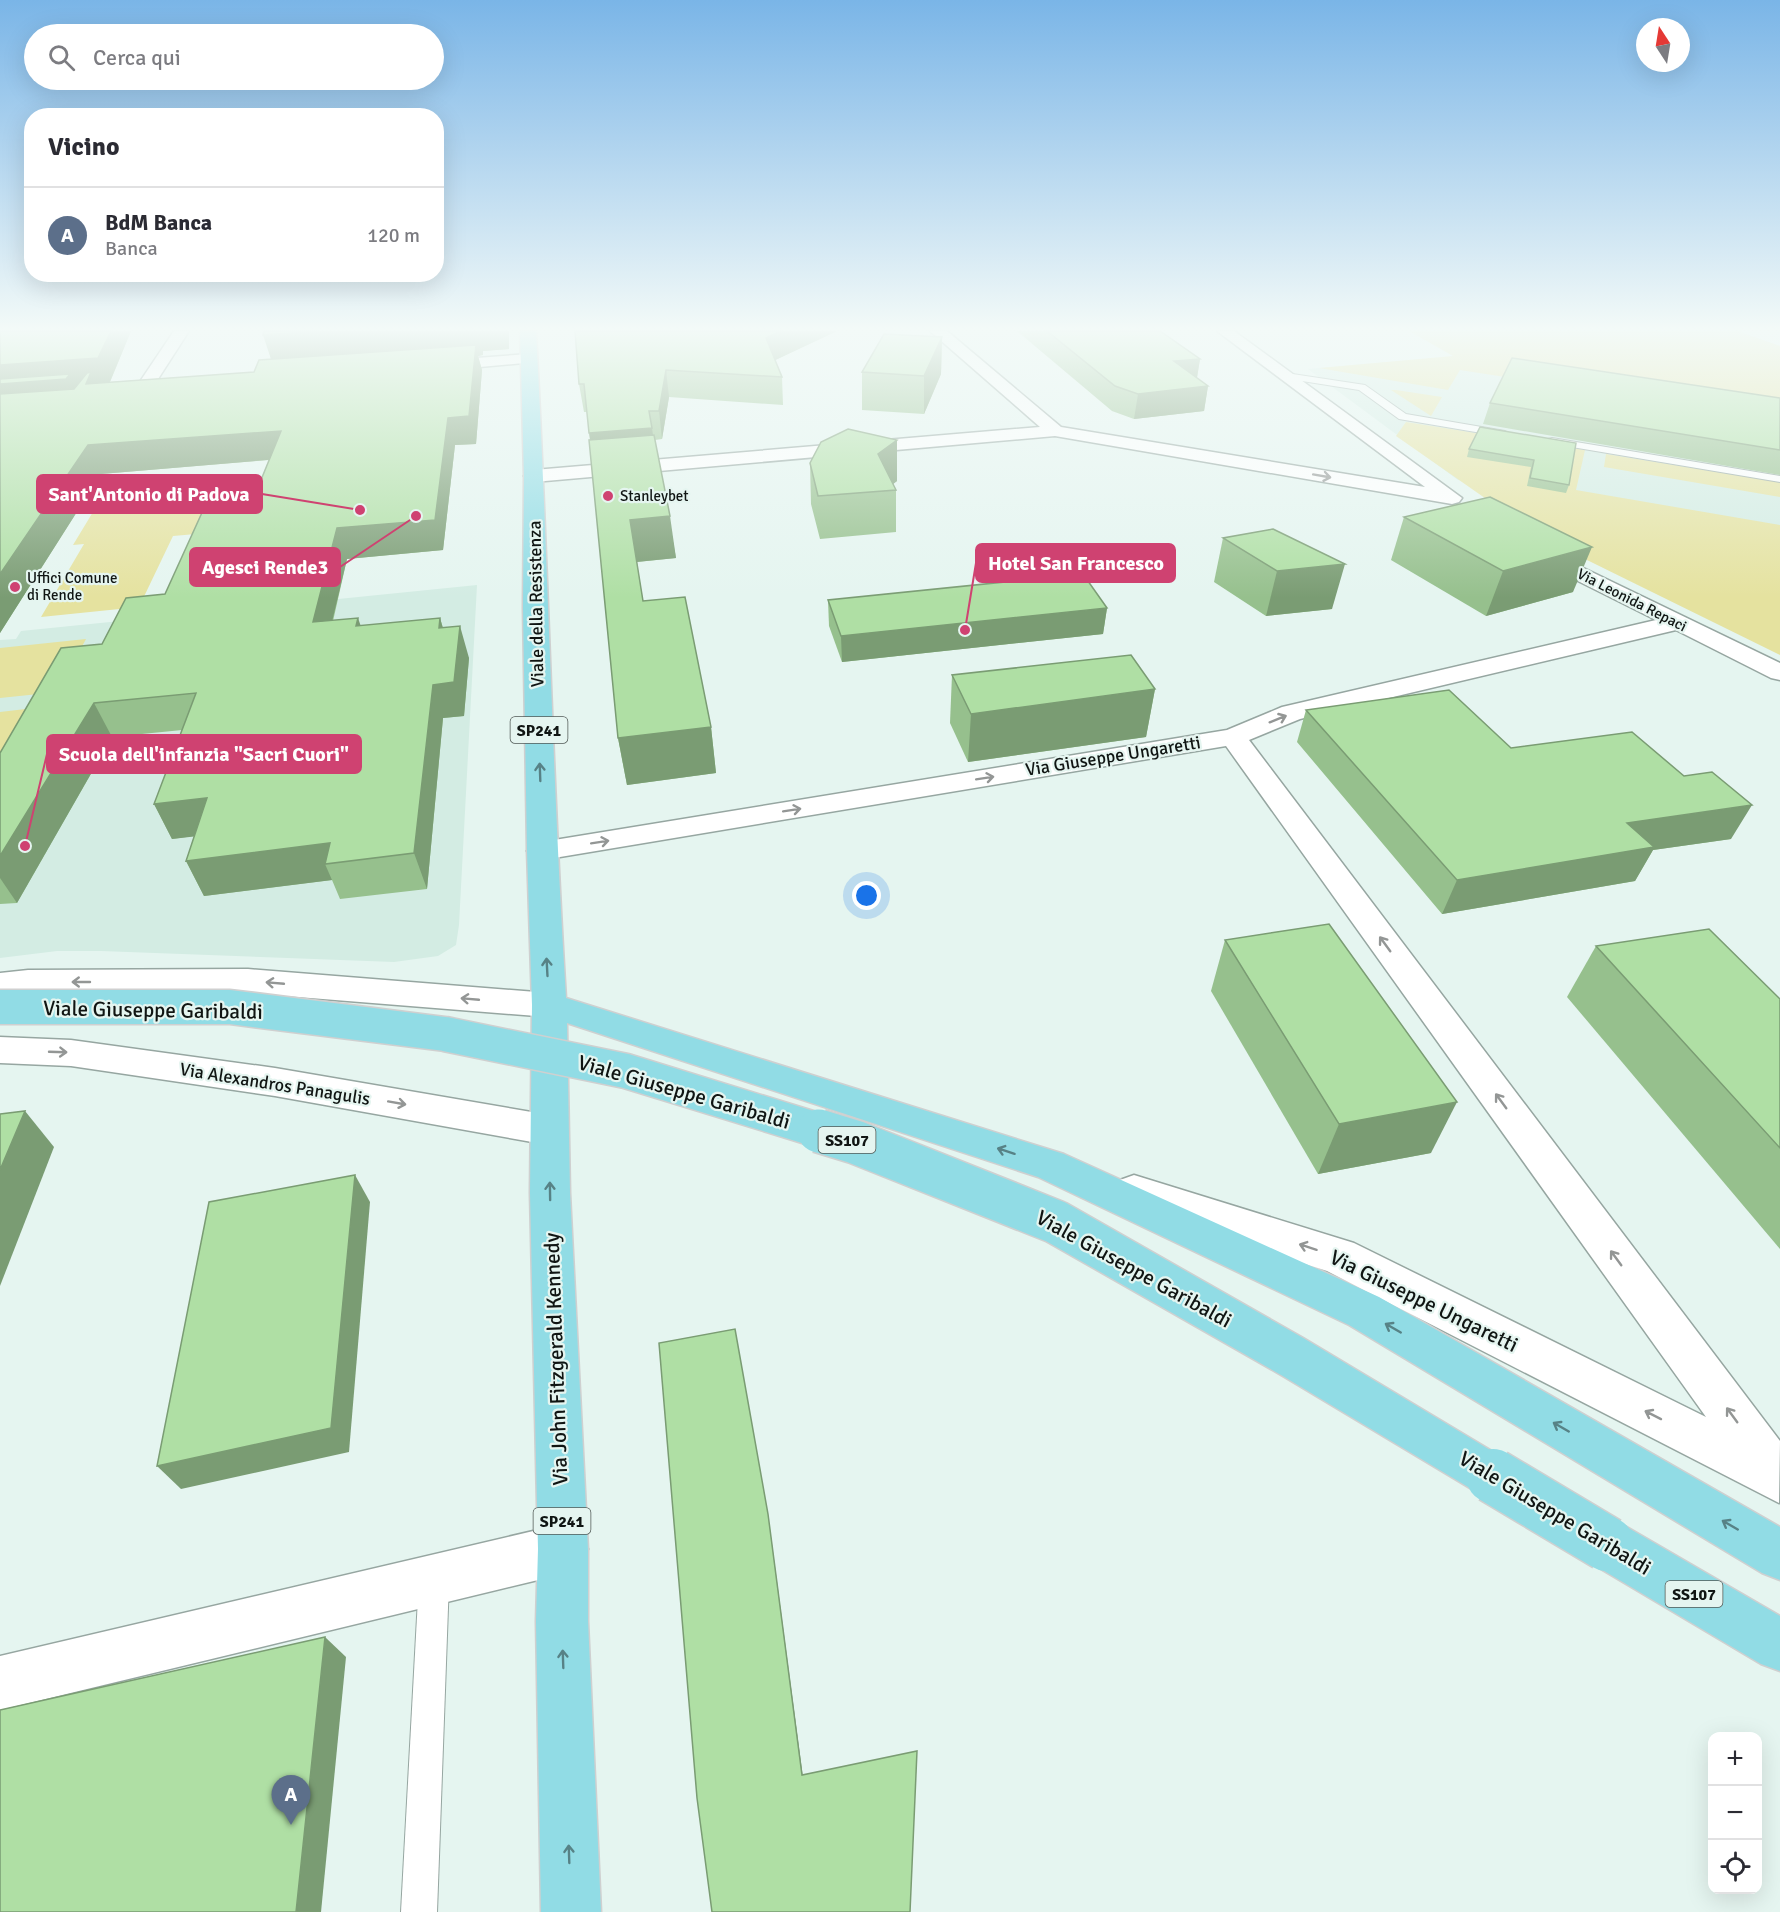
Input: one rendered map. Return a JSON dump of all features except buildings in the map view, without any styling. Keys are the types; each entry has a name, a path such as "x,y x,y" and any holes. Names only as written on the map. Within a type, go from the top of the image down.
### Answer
{"main road":[{"name":"Viale della Resistenza","path":"532,420 542,851 549,1005 549,1130"},
{"path":"549,1005 1050,1165 1364,1311 1780,1555"},
{"name":"Viale Giuseppe Garibaldi","path":"0,1007 230,1007 445,1034 627,1071 855,1142 1056,1222 1293,1357 1780,1645"},
{"name":"Via John Fitzgerald Kennedy","path":"549,1130 563,1549 562,1621 571,1912"}],"street":[{"path":"1042,420 1055,431"},
{"path":"1346,420 1469,510"},
{"path":"534,477 1055,431 1452,498"},
{"name":"Via Leonida Repaci","path":"1524,544 1780,674"},
{"name":"Via Giuseppe Ungaretti","path":"542,851 1233,737 1292,713 1675,622"},
{"path":"1233,737 1780,1479"},
{"path":"0,985 28,982 248,981 549,1005"},
{"name":"Via Alexandros Panagulis","path":"0,1050 71,1053 241,1077 549,1130"},
{"name":"Via Giuseppe Ungaretti","path":"1050,1165 1339,1256 1780,1479"},
{"path":"0,1683 563,1549"}],"lane":[{"path":"1422,420 1517,436"},
{"path":"1539,439 1780,479"},
{"path":"419,1912 434,1580"}],"shaded area":[{"path":"1377,420 1780,420 1780,541 1458,480"},
{"path":"1406,422 1585,450 1576,490 1780,525 1780,655 1587,560 1525,526 1396,436"},
{"path":"1606,454 1780,482 1780,497 1604,467"},
{"path":"250,483 278,492 265,528 173,536 139,607 41,617 84,544 73,545 96,507 227,496 229,492"},
{"path":"477,585 459,925 456,945 438,956 394,962 101,951 57,951 0,958 0,640 16,639 21,631"},
{"path":"86,639 58,692 0,698 0,648"},
{"path":"51,706 0,763 0,712"}],"place":[{"name":"Stanleybet","path":"608,496"},
{"name":"Sant'Antonio di Padova","path":"360,510"},
{"name":"Agesci Rende3","path":"416,516"},
{"name":"Uffici Comune di Rende","path":"15,587"},
{"name":"Hotel San Francesco","path":"965,630"},
{"name":"Scuola dell'infanzia \"Sacri Cuori\"","path":"25,846"},
{"name":"BdM Banca","path":"291,1825"}]}
